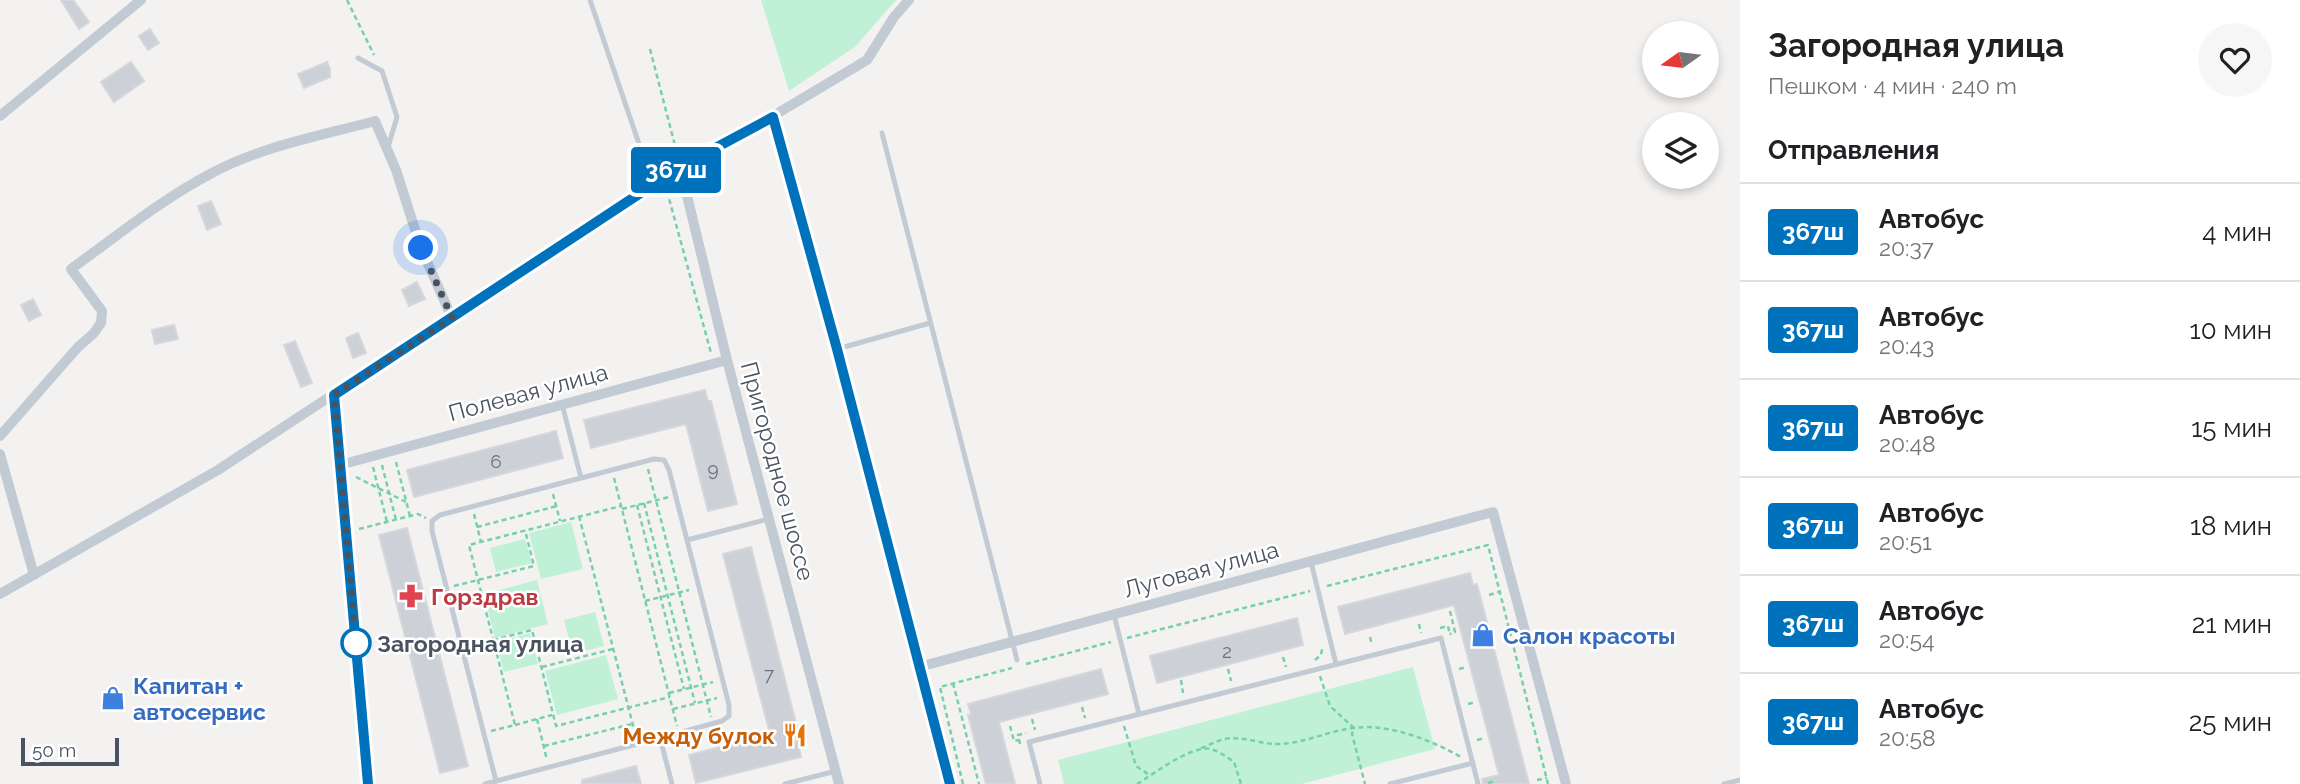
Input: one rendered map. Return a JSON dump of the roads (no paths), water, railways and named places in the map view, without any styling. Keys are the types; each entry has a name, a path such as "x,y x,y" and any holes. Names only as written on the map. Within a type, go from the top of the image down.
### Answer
{"street":[{"path":"0,116 141,0"},
{"path":"0,594 218,470 680,167 773,117 867,60 894,17 909,0"},
{"path":"773,117 837,349 950,784"},
{"path":"0,436 101,323 102,311 72,269 178,193 214,172 261,152 374,121 396,170 421,248 452,318"},
{"name":"Пригородное шоссе","path":"680,167 727,360 839,784"},
{"name":"Полевая улица","path":"340,465 727,360"},
{"path":"334,395 369,784"},
{"path":"0,454 34,575"},
{"name":"Луговая улица","path":"919,667 1493,512 1566,784"}],"lane":[{"path":"590,0 653,185"},
{"path":"358,58 382,71 397,117 387,150"},
{"path":"882,133 1017,660"},
{"path":"837,349 930,323"},
{"path":"562,404 581,478"},
{"path":"485,784 679,733 730,716 676,495 664,460 654,459 472,506 440,515 432,521 446,588 496,781"},
{"path":"687,540 769,519"},
{"path":"1311,561 1336,664"},
{"path":"1114,614 1139,714"},
{"path":"1040,784 1029,742 1441,638 1478,784"},
{"path":"660,738 672,784"},
{"path":"1390,784 1473,763"},
{"path":"785,784 836,771"},
{"path":"1724,784 1740,780"}],"place":[{"name":"Горздрав","path":"411,596"},
{"name":"Салон красоты","path":"1483,635"},
{"name":"Загородная улица","path":"356,643"},
{"name":"Капитан + автосервис","path":"113,698"},
{"name":"Между булок","path":"795,735"}]}
